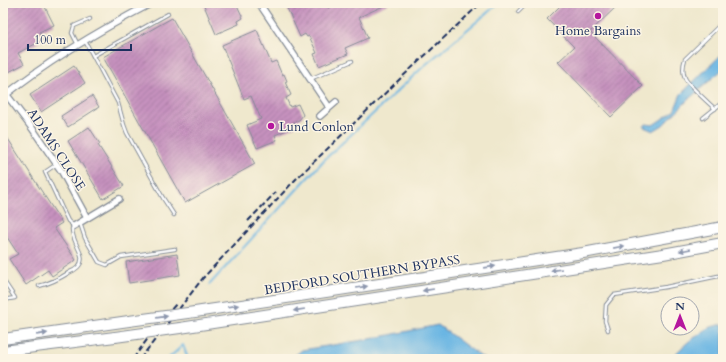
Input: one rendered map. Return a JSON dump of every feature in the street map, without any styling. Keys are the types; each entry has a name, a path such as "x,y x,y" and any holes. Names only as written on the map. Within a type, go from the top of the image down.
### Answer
{"highway":[{"name":"BEDFORD SOUTHERN BYPASS","path":"3,339 583,254 723,227"},
{"name":"BEDFORD SOUTHERN BYPASS","path":"4,351 180,328 663,254 723,243"}],"street":[{"path":"5,95 39,70 78,45 152,3"},
{"path":"259,3 329,107"},
{"name":"ADAMS CLOSE","path":"5,95 32,128 62,172 87,218"},
{"path":"320,116 336,102"},
{"path":"77,224 119,199"}],"lane":[{"path":"518,12 527,3"},
{"path":"94,56 168,14"},
{"path":"78,45 72,33 74,26 90,19"},
{"path":"715,110 685,79 683,64 685,59 723,22"},
{"path":"85,41 118,103 127,133 174,215"},
{"path":"310,79 352,61"},
{"path":"703,118 715,110 723,102"},
{"path":"56,164 45,172 68,221 77,224 99,262 107,265 121,257 175,249"},
{"path":"39,286 50,284 60,279 78,267 81,263 79,251 72,232 72,229 77,224"},
{"path":"608,330 605,321 606,305 614,296 723,275"},
{"path":"3,280 15,298 3,300"}],"water":[{"path":"723,53 723,69 691,97 663,125 653,131 644,127 646,124 653,125 674,111 681,94"},
{"path":"723,324 723,359 670,359 688,342 697,336 700,336 700,334 710,327"},
{"path":"438,325 484,359 290,359 302,350 370,339"}],"building":[{"path":"3,3 43,3 54,25 39,32 43,40 18,53 24,64 3,75"},
{"path":"203,3 236,3 243,18 238,21 239,24 216,34"},
{"path":"292,3 326,3 328,8 340,3 390,3 359,17 368,38 345,48 348,54 319,66 314,54 317,53 309,36 307,37 305,34 300,37 287,8 293,6"},
{"path":"563,3 620,3 590,32 643,86 611,117 558,62 574,47 547,19"},
{"path":"172,18 255,164 185,203 103,57"},
{"path":"257,30 271,63 276,61 282,75 284,74 287,81 285,82 291,95 286,98 290,107 298,104 303,115 299,120 294,122 296,126 275,135 277,140 257,148 247,125 261,119 251,96 244,99 222,45"},
{"path":"74,66 85,83 41,112 30,95"},
{"path":"92,96 99,107 68,127 61,116"},
{"path":"89,127 100,144 98,145 124,186 103,199 68,141"},
{"path":"3,131 62,223 54,228 76,260 52,276 48,270 26,285 9,259 18,254 3,231"},
{"path":"177,254 180,275 129,283 126,262"}],"waterway":[{"path":"210,284 324,160 424,66 499,3"},
{"path":"168,359 183,345 188,359"}],"railway":[{"path":"140,359 203,278 296,179 481,3"},
{"path":"248,221 276,192"},
{"path":"133,359 159,323 177,303"}],"place":[{"name":"Home Bargains","path":"598,16"},
{"name":"Lund Conlon","path":"271,126"}]}
